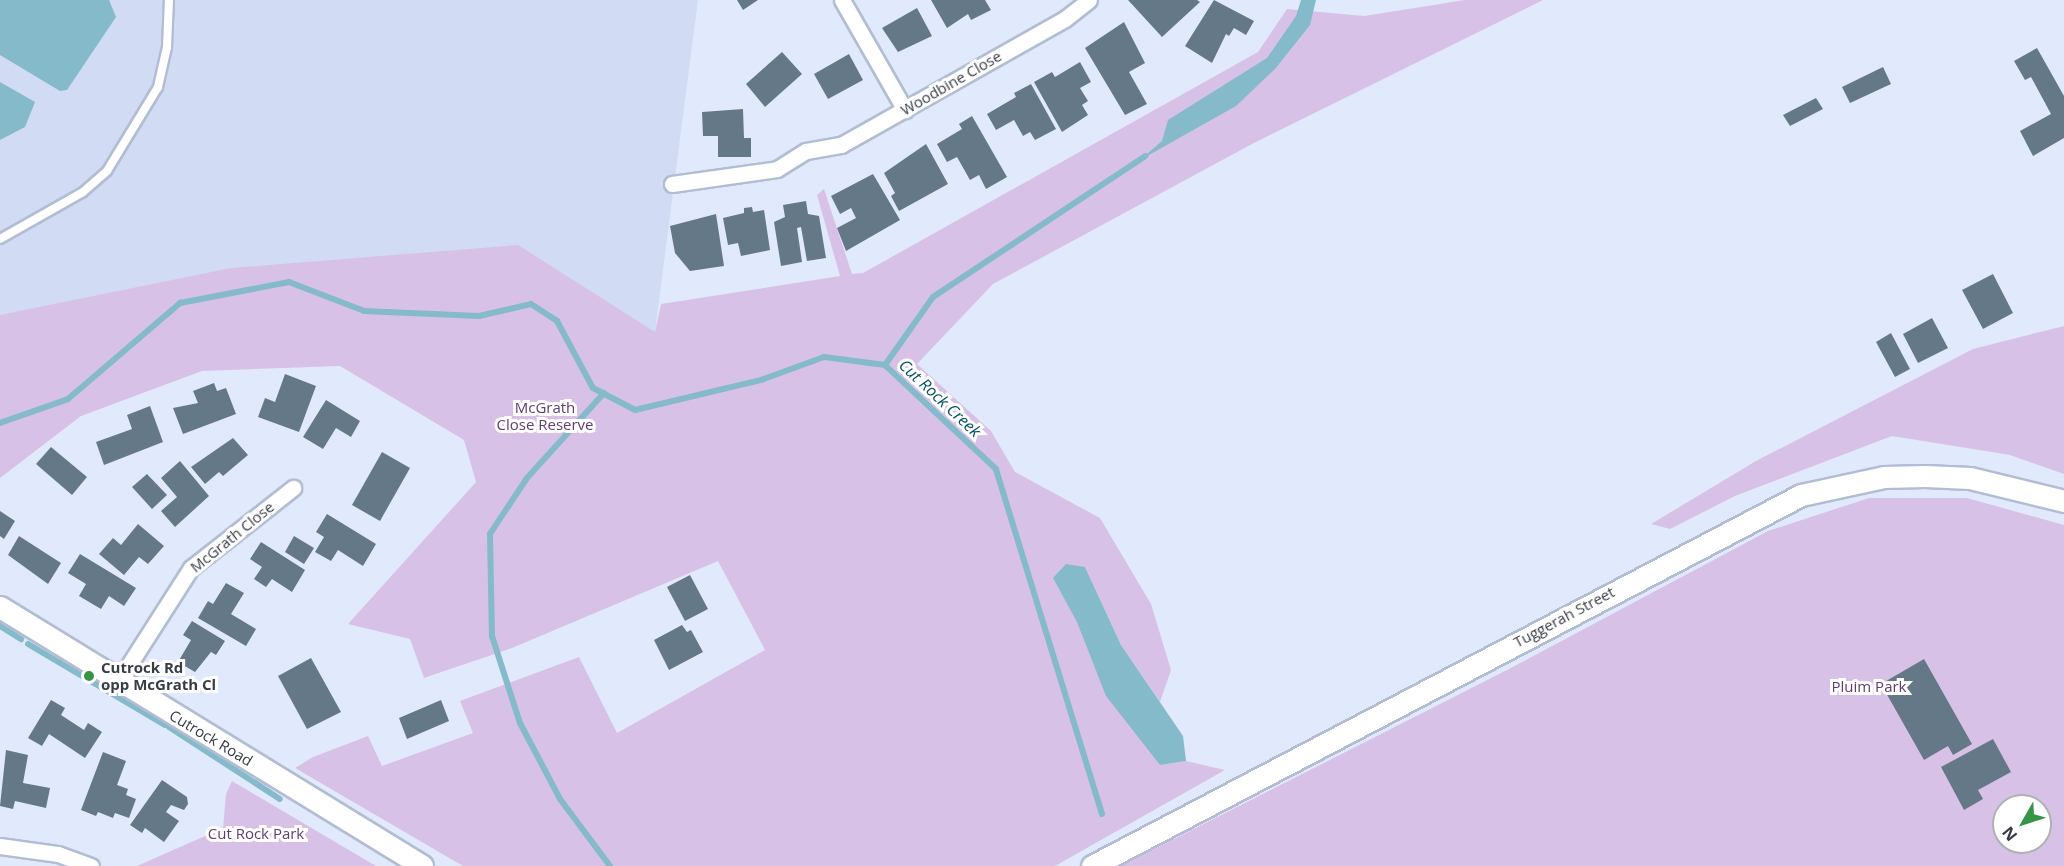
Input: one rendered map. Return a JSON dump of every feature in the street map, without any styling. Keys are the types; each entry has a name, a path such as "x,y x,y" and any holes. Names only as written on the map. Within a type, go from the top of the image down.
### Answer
{"street":[{"path":"842,0 905,110"},
{"name":"Woodbine Close","path":"672,184 777,169 807,151 841,145 1066,18 1089,0"},
{"name":"Tuggerah Street","path":"1092,866 1801,495 1884,477 1925,476 1971,478 2064,501"},
{"name":"McGrath Close","path":"118,682 191,568 293,488"},
{"name":"Cutrock Road","path":"0,608 422,866"},
{"path":"0,846 58,854 91,866"}],"lane":[{"path":"0,239 82,192 107,171 158,87 167,47 169,0"}],"shaded area":[{"path":"0,0 698,0 655,332 300,329 0,393"},
{"path":"0,0 109,0 116,17 67,90 60,91 0,55"},
{"path":"1301,0 1316,0 1310,25 1275,69 1236,106 1140,160 1162,141 1168,120 1267,58 1296,16"},
{"path":"0,82 35,102 25,127 0,140"},
{"path":"1066,564 1085,567 1121,645 1183,736 1186,761 1160,765 1106,696 1077,622 1053,578"}],"green space":[{"name":"McGrath Close Reserve","path":"1465,0 1543,0 1252,144 993,284 917,364 991,431 1015,472 1100,518 1151,604 1171,670 1160,702 1121,645 1085,567 1053,578 1160,765 1186,761 1225,770 1055,866 463,866 295,768 313,757 368,736 382,766 473,733 460,701 579,657 617,733 765,650 718,561 512,648 424,678 410,639 348,624 476,482 464,440 340,366 202,371 81,416 0,478 0,315 231,268 518,245 655,332 661,304 840,276 817,195 824,189 852,274 863,273 1258,52 1287,9 1364,16"},
{"path":"2064,326 2064,474 2010,455 1892,436 1735,496 1670,529 1651,524 1756,461 1973,349"},
{"name":"Pluim Park","path":"1869,498 1967,498 2064,525 2064,866 1121,866 1507,670 1768,531"},
{"name":"Cut Rock Park","path":"232,781 376,866 137,866 223,828 226,794"}],"building":[{"path":"737,0 758,0 743,10"},
{"path":"931,0 985,0 991,10 971,20 968,14 947,28"},
{"path":"1128,0 1197,0 1200,2 1162,37"},
{"path":"1214,0 1254,21 1246,35 1234,28 1229,36 1226,34 1212,63 1185,46"},
{"path":"917,8 932,36 898,52 882,28"},
{"path":"1124,22 1145,63 1129,72 1147,104 1125,115 1085,48"},
{"path":"2037,48 2064,96 2064,138 2033,156 2020,131 2051,114 2031,77 2025,80 2014,61"},
{"path":"782,52 802,74 765,107 746,84"},
{"path":"849,54 863,80 828,99 814,74"},
{"path":"1080,62 1091,82 1080,88 1088,101 1082,105 1088,115 1062,132 1034,82 1052,72 1055,77"},
{"path":"1883,67 1891,84 1850,103 1842,87"},
{"path":"1031,84 1056,129 1035,140 1030,132 1023,136 1014,120 996,130 987,114 1016,97 1014,93"},
{"path":"1816,98 1823,109 1790,126 1783,115"},
{"path":"743,109 744,138 751,138 751,157 718,157 718,136 703,136 702,112"},
{"path":"972,116 1007,177 986,189 979,175 970,180 957,157 947,162 937,144 962,129 959,124"},
{"path":"926,144 948,184 899,211 891,196 895,193 884,173"},
{"path":"873,174 900,220 846,251 837,228 856,218 851,208 840,214 831,196"},
{"path":"806,201 808,214 819,216 826,258 807,261 801,227 797,228 802,262 781,266 774,222 785,217 783,205"},
{"path":"752,207 753,212 764,210 770,250 741,256 738,243 728,245 723,218 744,213 744,208"},
{"path":"716,214 724,266 690,271 675,253 670,226"},
{"path":"1993,274 2013,313 1983,329 1962,290"},
{"path":"1932,318 1948,348 1918,363 1903,334"},
{"path":"1891,333 1910,369 1895,377 1876,342"},
{"path":"285,374 316,386 299,432 258,417 265,398 275,402"},
{"path":"214,383 217,391 226,388 236,414 183,434 173,408 198,403 193,391"},
{"path":"326,400 360,421 351,437 336,428 323,449 303,437"},
{"path":"150,406 163,442 104,465 96,442 132,429 127,415"},
{"path":"233,438 248,455 223,476 219,472 205,484 191,467"},
{"path":"51,447 87,477 72,495 36,464"},
{"path":"382,452 410,468 380,521 352,505"},
{"path":"180,461 209,496 175,527 161,511 177,497 161,478"},
{"path":"147,474 167,495 152,509 132,487"},
{"path":"0,511 15,521 4,539 0,536"},
{"path":"327,514 376,544 363,566 338,550 331,561 315,552 324,537 316,532"},
{"path":"138,524 164,546 148,564 139,557 124,575 99,554 113,538 121,545"},
{"path":"19,536 61,563 48,584 8,555"},
{"path":"294,536 314,548 304,564 285,552"},
{"path":"261,542 305,570 292,592 272,579 266,587 254,579 262,567 250,559"},
{"path":"80,554 136,588 124,606 109,596 101,609 79,596 86,584 68,573"},
{"path":"690,575 708,609 685,621 667,587"},
{"path":"226,583 244,593 231,614 256,629 246,646 198,618 208,601 213,604"},
{"path":"192,621 225,641 216,655 211,652 195,672 178,662 191,640 183,635"},
{"path":"682,625 687,632 691,630 703,652 669,670 654,640"},
{"path":"311,658 341,712 307,729 278,676"},
{"path":"1924,659 1972,744 1953,755 1948,746 1924,760 1881,684"},
{"path":"51,700 65,708 61,715 84,730 88,723 102,732 85,758 49,734 42,746 28,738"},
{"path":"441,700 449,721 407,739 399,718"},
{"path":"1993,739 2011,772 1978,790 1983,799 1964,810 1941,767"},
{"path":"6,750 28,755 23,783 50,788 46,808 15,801 13,809 0,806"},
{"path":"103,752 126,761 117,785 128,789 126,795 136,799 129,818 115,813 113,818 98,812 96,816 81,810"},
{"path":"162,780 187,797 188,804 184,810 171,805 166,812 179,821 164,842 145,828 142,833 130,825"}],"waterway":[{"name":"Cut Rock Creek","path":"1102,814 996,469 885,365 933,297 1145,156"},
{"path":"0,423 68,399 180,303 289,282 364,311 479,316 531,304 557,321 593,388 635,410 761,380 824,357 885,365"},
{"path":"604,393 527,478 490,534 492,636 520,723 560,799 610,866"},
{"path":"0,626 21,639"},
{"path":"28,644 165,725"},
{"path":"169,727 280,799"}],"place":[{"name":"Cutrock Rd opp McGrath Cl","path":"89,676"}]}
